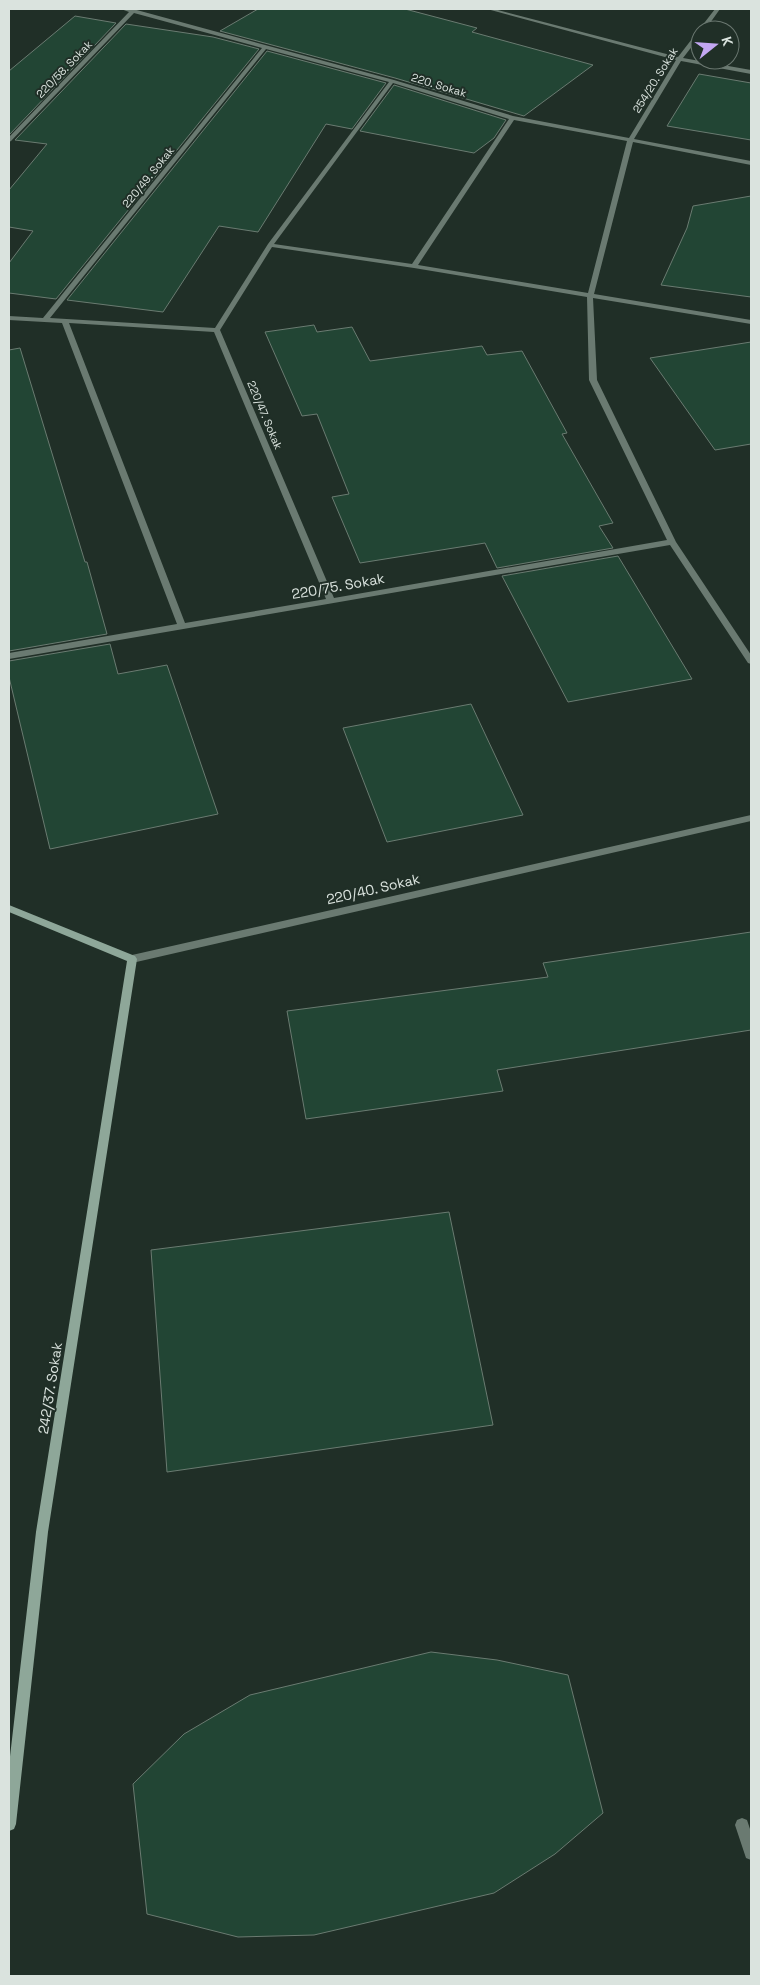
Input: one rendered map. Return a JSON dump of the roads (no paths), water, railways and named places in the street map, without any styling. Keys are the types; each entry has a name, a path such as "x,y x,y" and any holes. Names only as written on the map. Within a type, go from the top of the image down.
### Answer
{"street":[{"name":"220. Sokak","path":"124,9 392,81 512,118 751,162"},
{"path":"489,9 679,59 751,72"},
{"name":"254/20. Sokak","path":"710,20 718,9"},
{"name":"220/58. Sokak","path":"9,140 133,11"},
{"name":"254/20. Sokak","path":"690,45 679,59 630,140 590,297 593,380 672,542 751,661"},
{"name":"220/49. Sokak","path":"46,319 266,46"},
{"path":"9,318 216,330 270,245 392,81"},
{"path":"414,266 512,118"},
{"path":"270,245 414,266 590,297 751,322"},
{"path":"64,320 182,626"},
{"name":"220/47. Sokak","path":"216,330 331,601"},
{"name":"220/75. Sokak","path":"9,656 672,542"},
{"name":"220/40. Sokak","path":"132,959 751,818"},
{"path":"9,908 132,959"},
{"name":"242/37. Sokak","path":"9,1824 42,1532 132,959"},
{"path":"742,1825 751,1853"}]}
